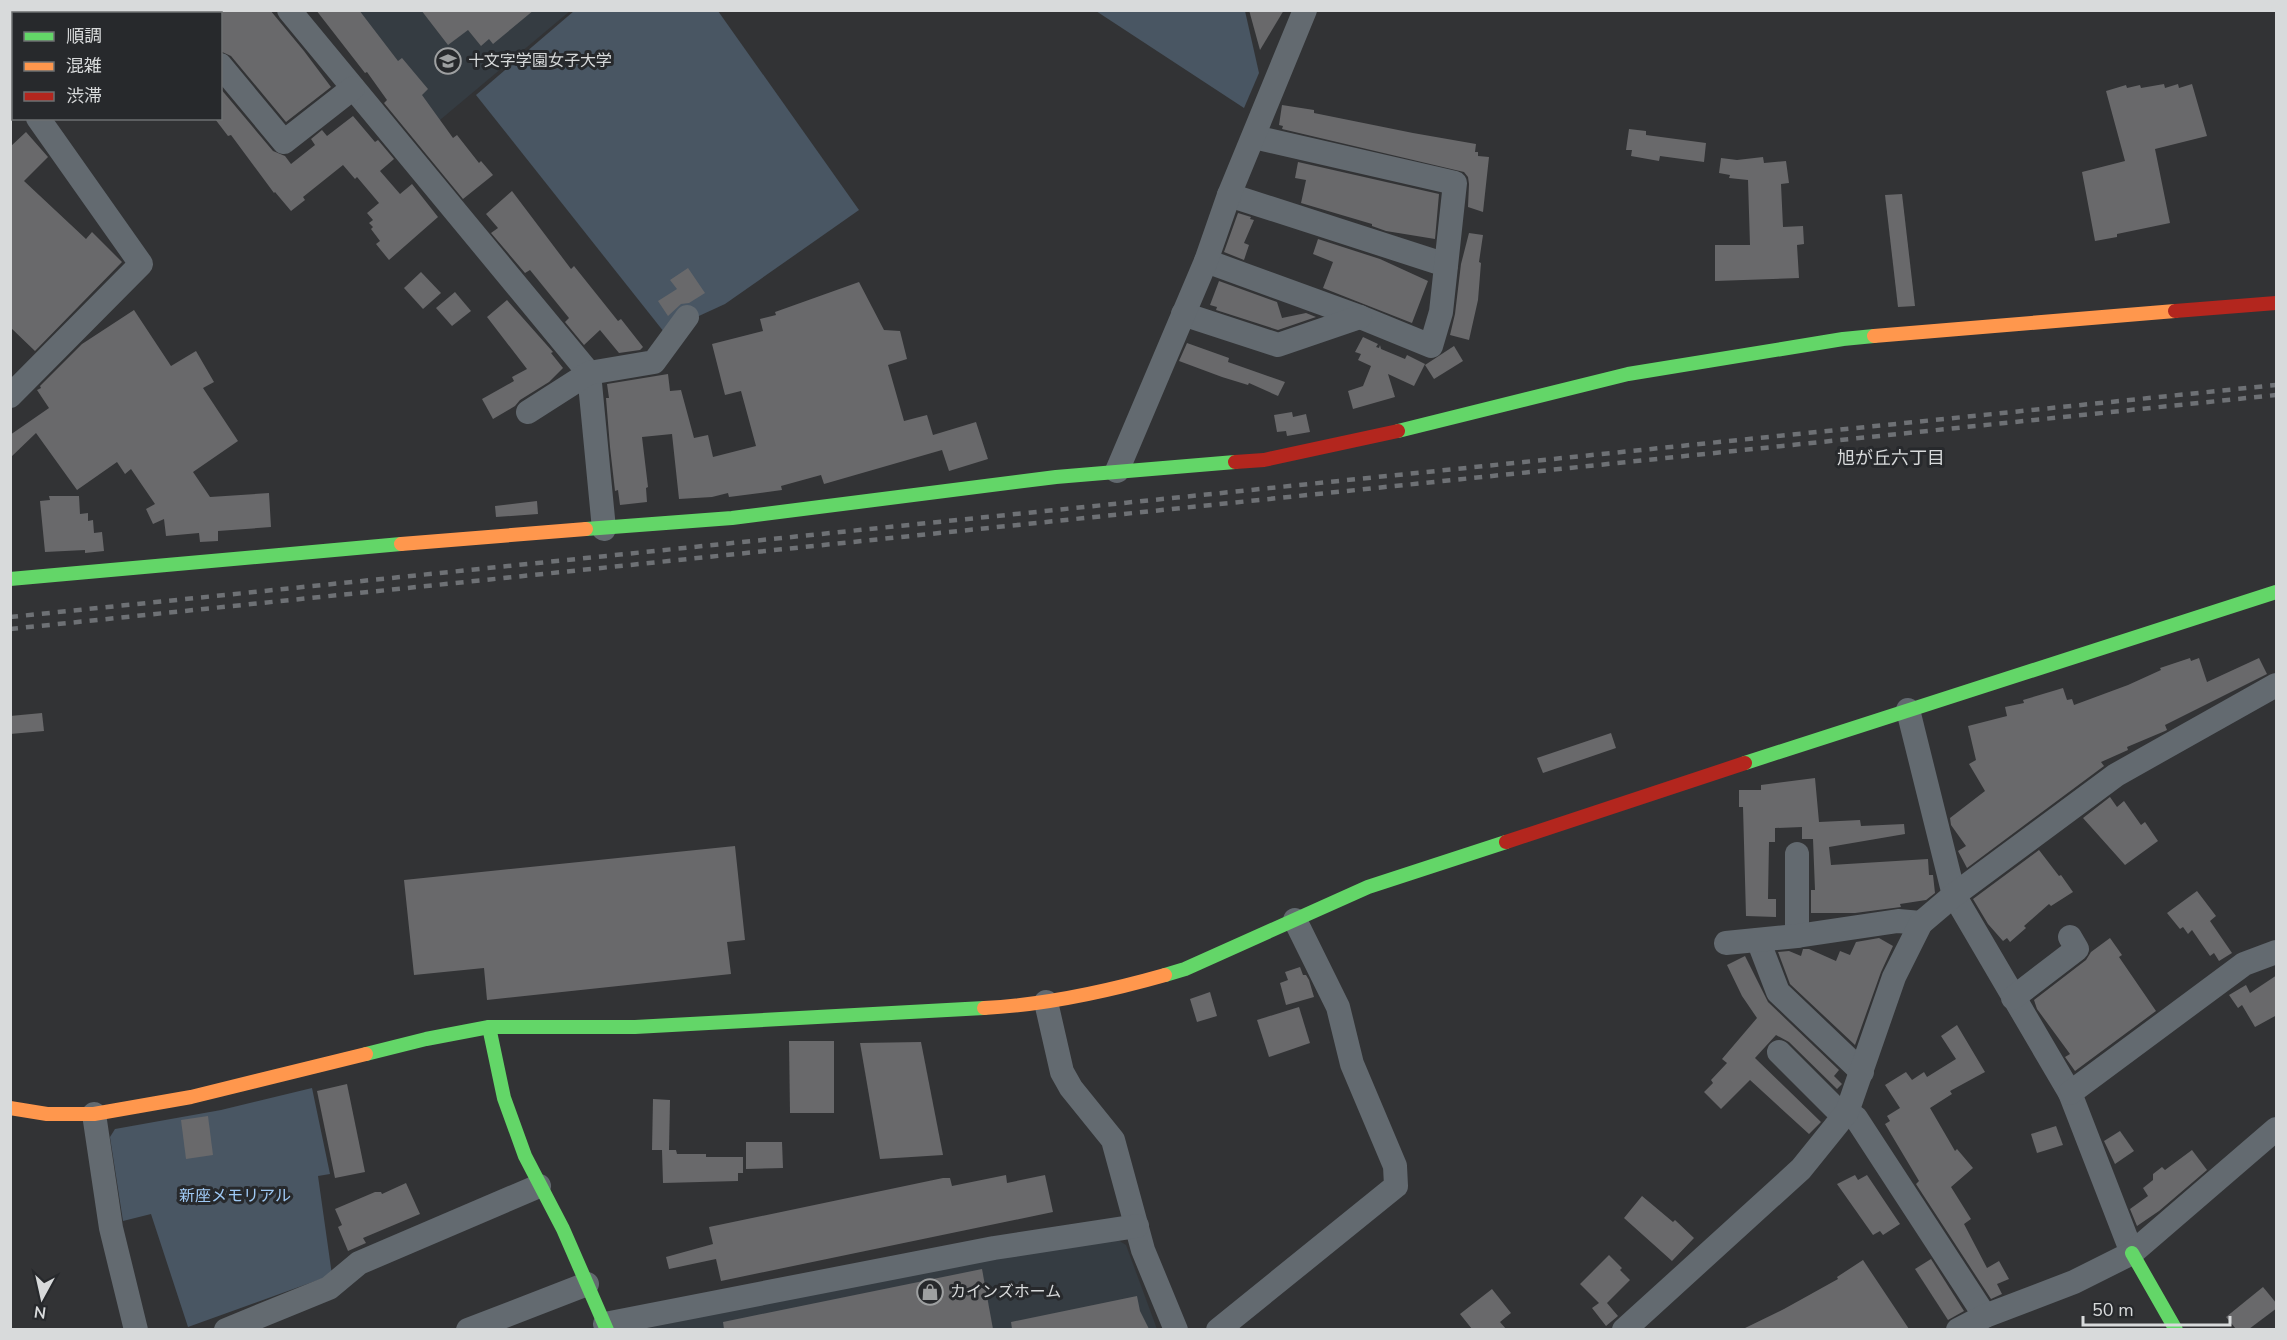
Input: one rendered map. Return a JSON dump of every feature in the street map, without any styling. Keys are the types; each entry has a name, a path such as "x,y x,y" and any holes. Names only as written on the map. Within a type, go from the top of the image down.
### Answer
{"street":[{"path":"10,32 11,10"},
{"path":"289,10 589,373 604,529"},
{"path":"1117,471 1206,261 1229,195 1305,10"},
{"path":"222,66 284,142 353,88"},
{"path":"10,396 141,264 39,120"},
{"path":"1206,261 1360,317 1431,346 1442,312 1455,183 1254,137"},
{"path":"1229,195 1446,265"},
{"path":"10,579 319,550 732,519 1117,471 1264,460 1339,445 1628,374 1843,339 2277,303"},
{"path":"1184,314 1278,345 1360,317"},
{"path":"528,412 589,373 654,362 687,317"},
{"path":"10,1108 46,1114 94,1114 191,1097 426,1039 489,1027 635,1027 1006,1007 1113,990 1185,969 1368,887 2277,592"},
{"path":"1624,1329 1801,1169 1847,1112 1894,977 1921,923 1954,895 2116,775 2277,685"},
{"path":"1908,710 1954,895 2070,1093 2132,1252 2176,1329"},
{"path":"1795,854 1797,936"},
{"path":"1218,1329 1396,1186 1395,1166 1352,1064 1338,1007 1295,920"},
{"path":"1726,943 1797,936 1898,921 1921,923"},
{"path":"2013,998 2077,948 2070,937"},
{"path":"1758,940 1778,992 1862,1072"},
{"path":"2070,1093 2244,964 2277,952"},
{"path":"1046,1002 1062,1072 1071,1088 1113,1140 1143,1250 1176,1329"},
{"path":"489,1027 504,1098 525,1156 563,1229 606,1327 994,1248 1137,1226"},
{"path":"1779,1052 1835,1108 1856,1118 1985,1316"},
{"path":"94,1114 111,1228 136,1329"},
{"path":"1958,1329 2074,1281 2132,1252 2277,1129"},
{"path":"226,1329 328,1288 359,1263 539,1186"},
{"path":"468,1329 587,1284"}],"shaded area":[{"name":"十文字学園女子大学","path":"346,11 570,11 434,125"},
{"path":"1118,1240 1126,1245 1157,1329 639,1330 977,1258"}],"green space":[{"path":"574,11 718,11 859,210 725,304 664,332 476,95"},
{"path":"1096,11 1245,11 1259,73 1244,108"},
{"name":"新座メモリアル","path":"312,1088 330,1174 318,1176 332,1275 188,1327 151,1214 123,1221 110,1137 115,1129 221,1110"}],"building":[{"path":"220,10 270,10 331,87 286,122 231,56 222,52 222,12"},
{"path":"316,10 359,10 398,61 402,58 428,89 422,95 453,138 457,135 479,163 481,161 493,175 463,199 384,103 387,100 367,72 365,73"},
{"path":"421,10 534,10 493,44 489,39 481,46 468,30 448,45"},
{"path":"1249,10 1284,10 1260,50"},
{"path":"2164,84 2165,88 2178,84 2179,88 2192,84 2207,136 2155,149 2170,223 2095,241 2082,172 2125,161 2106,91 2126,85 2127,88 2140,85 2141,88"},
{"path":"222,90 273,151 285,156 291,164 315,145 311,139 322,130 327,136 353,116 375,142 378,140 394,159 380,171 400,194 412,184 438,217 389,260 376,244 380,241 371,229 373,227 369,223 373,220 367,213 379,203 357,177 355,179 343,165 303,197 305,200 291,211 274,193 231,135 228,136 216,120 222,120"},
{"path":"1282,105 1476,144 1475,152 1478,152 1478,156 1489,157 1483,212 1468,207 1469,184 1464,172 1282,129 1283,126 1279,125"},
{"path":"1629,129 1646,131 1646,135 1706,143 1704,162 1660,156 1659,161 1631,156 1632,150 1626,150"},
{"path":"26,132 48,157 24,181 86,239 92,232 122,262 35,351 10,327 10,147"},
{"path":"1763,157 1764,163 1786,161 1789,183 1781,184 1783,227 1803,226 1804,244 1797,245 1799,278 1715,281 1715,245 1750,245 1748,180 1729,178 1730,175 1719,173 1721,158 1737,160"},
{"path":"1298,162 1439,194 1435,239 1386,231 1372,224 1301,203 1306,180 1295,178"},
{"path":"512,191 571,269 574,266 618,321 621,319 643,347 640,350 619,353 600,330 584,345 565,322 569,318 530,270 525,273 491,233 498,228 486,214"},
{"path":"1902,194 1915,306 1898,307 1885,195"},
{"path":"1238,213 1254,220 1244,243 1249,245 1244,260 1224,252"},
{"path":"1469,233 1483,235 1479,262 1481,263 1478,300 1469,340 1450,335 1461,264"},
{"path":"1318,239 1380,259 1428,281 1412,323 1323,288 1333,262 1313,254"},
{"path":"688,268 705,293 689,303 681,304 668,316 658,301 677,289 670,280"},
{"path":"421,272 441,293 423,309 404,288"},
{"path":"1219,281 1277,302 1282,318 1306,313 1316,317 1278,330 1216,310 1217,307 1210,305"},
{"path":"859,282 884,330 900,331 907,359 888,365 904,421 927,415 933,435 976,422 988,459 949,471 942,450 824,484 821,475 781,486 782,490 729,497 728,493 712,497 679,499 672,434 642,437 648,487 646,488 647,502 620,505 618,490 615,491 610,447 607,384 668,374 670,391 681,390 694,438 708,435 713,457 756,446 741,391 725,395 712,344 763,331 760,319 776,315 775,312"},
{"path":"455,292 471,311 452,326 436,308"},
{"path":"507,300 553,352 551,353 563,368 549,382 493,419 482,399 514,381 512,377 527,369 487,317"},
{"path":"134,310 171,366 196,351 214,382 203,388 238,441 193,472 210,497 269,493 271,527 218,531 218,541 200,542 199,533 166,536 164,519 153,524 146,509 155,504 131,469 125,474 117,462 77,490 36,433 10,458 10,435 49,408 37,390 41,388 40,386 82,344"},
{"path":"1363,337 1378,344 1376,347 1379,348 1380,345 1381,349 1405,359 1407,355 1425,364 1414,386 1388,374 1395,397 1353,409 1348,391 1363,386 1371,366 1358,360 1361,354 1355,352"},
{"path":"1187,343 1229,358 1228,362 1285,382 1278,396 1249,383 1248,385 1222,377 1179,361"},
{"path":"1454,346 1463,361 1434,379 1425,365"},
{"path":"1292,412 1293,417 1306,414 1310,432 1287,436 1286,431 1277,432 1274,415"},
{"path":"49,496 79,496 80,514 88,513 88,521 93,520 94,533 102,532 104,551 45,552 40,501 50,500"},
{"path":"537,501 538,514 496,517 495,506"},
{"path":"2190,658 2191,661 2199,658 2207,682 2259,658 2267,674 2165,725 2167,730 2127,747 2128,750 2101,762 2104,766 1967,868 1958,851 1966,846 1951,825 1950,818 1985,791 1969,764 1976,760 1968,726 2007,716 2005,707 2024,703 2023,700 2063,688 2067,700 2072,699 2074,705 2128,685 2161,670 2160,668"},
{"path":"42,713 44,731 10,734 10,716"},
{"path":"1611,733 1616,748 1543,773 1537,758"},
{"path":"1815,778 1819,822 1860,820 1861,826 1904,824 1905,834 1829,847 1831,865 1928,859 1929,875 1933,875 1935,893 1926,900 1900,904 1901,907 1855,913 1811,913 1811,890 1815,890 1813,839 1802,839 1802,827 1775,828 1775,842 1769,842 1768,899 1776,899 1776,917 1746,916 1743,807 1739,807 1739,790 1761,790 1761,785"},
{"path":"2110,797 2117,807 2124,801 2141,825 2145,822 2158,841 2125,865 2083,818"},
{"path":"735,846 745,940 727,942 731,974 487,1000 484,968 414,975 404,880"},
{"path":"2039,850 2073,892 2051,906 2049,904 2010,942 2007,938 2003,941 1988,924 1973,899"},
{"path":"2197,891 2216,916 2210,921 2232,953 2219,961 2214,953 2210,956 2192,930 2188,934 2183,927 2180,929 2167,913"},
{"path":"1879,938 1893,946 1881,972 1855,1045 1790,984 1778,952 1789,951 1801,956 1803,949 1809,949 1836,961 1840,951 1850,955 1856,942"},
{"path":"2110,938 2122,955 2119,957 2156,1011 2075,1071 2065,1057 2070,1054 2037,1009 2034,1000 2086,960 2091,952"},
{"path":"1745,956 1768,1002 1839,1070 1834,1076 1842,1084 1837,1089 1789,1042 1776,1035 1755,1058 1821,1122 1809,1134 1750,1080 1721,1109 1704,1092 1713,1083 1711,1080 1727,1063 1722,1059 1757,1018 1742,996 1727,965"},
{"path":"1300,967 1303,975 1306,975 1309,980 1314,997 1286,1005 1280,983 1288,980 1285,972"},
{"path":"2277,975 2277,1015 2255,1027 2242,1005 2238,1008 2229,995 2246,985 2250,993"},
{"path":"1210,992 1217,1016 1197,1022 1190,999"},
{"path":"1299,1007 1310,1043 1269,1057 1257,1020"},
{"path":"1957,1025 1985,1072 1950,1091 1952,1094 1930,1108 1955,1151 1957,1149 1973,1168 1951,1187 1971,1219 1964,1224 1987,1268 1999,1261 2009,1279 1997,1284 2002,1294 1991,1299 1916,1184 1919,1181 1885,1124 1890,1121 1887,1116 1900,1108 1885,1085 1906,1072 1912,1080 1924,1072 1927,1077 1956,1059 1941,1036"},
{"path":"789,1041 834,1041 834,1113 790,1113"},
{"path":"921,1042 943,1155 880,1159 860,1043"},
{"path":"347,1084 365,1172 335,1178 317,1091"},
{"path":"653,1099 670,1100 669,1150 652,1150"},
{"path":"208,1116 213,1155 186,1159 181,1120"},
{"path":"2056,1126 2063,1145 2037,1153 2031,1134"},
{"path":"2120,1131 2134,1151 2115,1164 2104,1141"},
{"path":"746,1142 782,1142 783,1168 746,1169"},
{"path":"662,1150 676,1150 677,1154 706,1154 706,1157 743,1157 743,1173 738,1173 738,1181 663,1183"},
{"path":"2192,1150 2207,1170 2159,1211 2137,1226 2130,1209 2148,1196 2143,1188 2153,1180 2153,1174 2162,1167 2165,1170"},
{"path":"1006,1175 1007,1183 1045,1175 1053,1212 721,1281 716,1259 669,1269 666,1257 713,1244 709,1227 943,1178 950,1178 952,1186"},
{"path":"1855,1175 1858,1180 1867,1175 1900,1224 1883,1235 1880,1231 1873,1235 1837,1184"},
{"path":"406,1183 420,1214 363,1238 366,1243 348,1251 338,1227 342,1225 335,1209 375,1192 382,1194"},
{"path":"1642,1196 1673,1222 1675,1220 1694,1238 1672,1261 1624,1218"},
{"path":"1609,1255 1630,1280 1607,1303 1618,1316 1606,1326 1592,1308 1599,1303 1580,1284"},
{"path":"1931,1259 1964,1311 1948,1320 1915,1269"},
{"path":"1863,1260 1909,1329 1743,1329 1838,1279 1837,1277"},
{"name":"カインズホーム","path":"982,1269 993,1329 724,1329 723,1322"},
{"path":"2263,1287 2277,1304 2277,1308 2249,1329 2236,1329 2226,1317"},
{"path":"1492,1289 1511,1313 1500,1322 1506,1329 1472,1329 1460,1314"},
{"path":"1137,1296 1140,1311 1149,1329 1012,1329 1011,1322"}],"railway":[{"path":"10,617 2276,385"},
{"path":"10,629 2276,395"}],"traffic: fast":[{"path":"1398,431 1628,374 1874,336"},
{"path":"586,529 732,518 1056,477 1235,462"},
{"path":"10,579 401,544"},
{"path":"1745,763 2276,592"},
{"path":"1165,975 1185,969 1368,887 1506,842"},
{"path":"366,1054 489,1027 635,1027 984,1008"},
{"path":"489,1027 504,1098 525,1156 563,1229 607,1330"},
{"path":"2132,1253 2176,1330"}],"traffic: slow":[{"path":"1874,336 2175,311"},
{"path":"401,544 586,529"},
{"path":"984,1008 1075,997 1165,975"},
{"path":"10,1108 47,1114 94,1114 191,1097 366,1054"}],"traffic: jam":[{"path":"2175,311 2276,303"},
{"path":"1235,462 1264,460 1398,431"},
{"path":"1506,842 1745,763"}],"place":[{"name":"十文字学園女子大学","path":"448,61"},
{"name":"カインズホーム","path":"930,1292"}],"district":[{"name":"旭が丘六丁目","path":"1891,458"}]}
